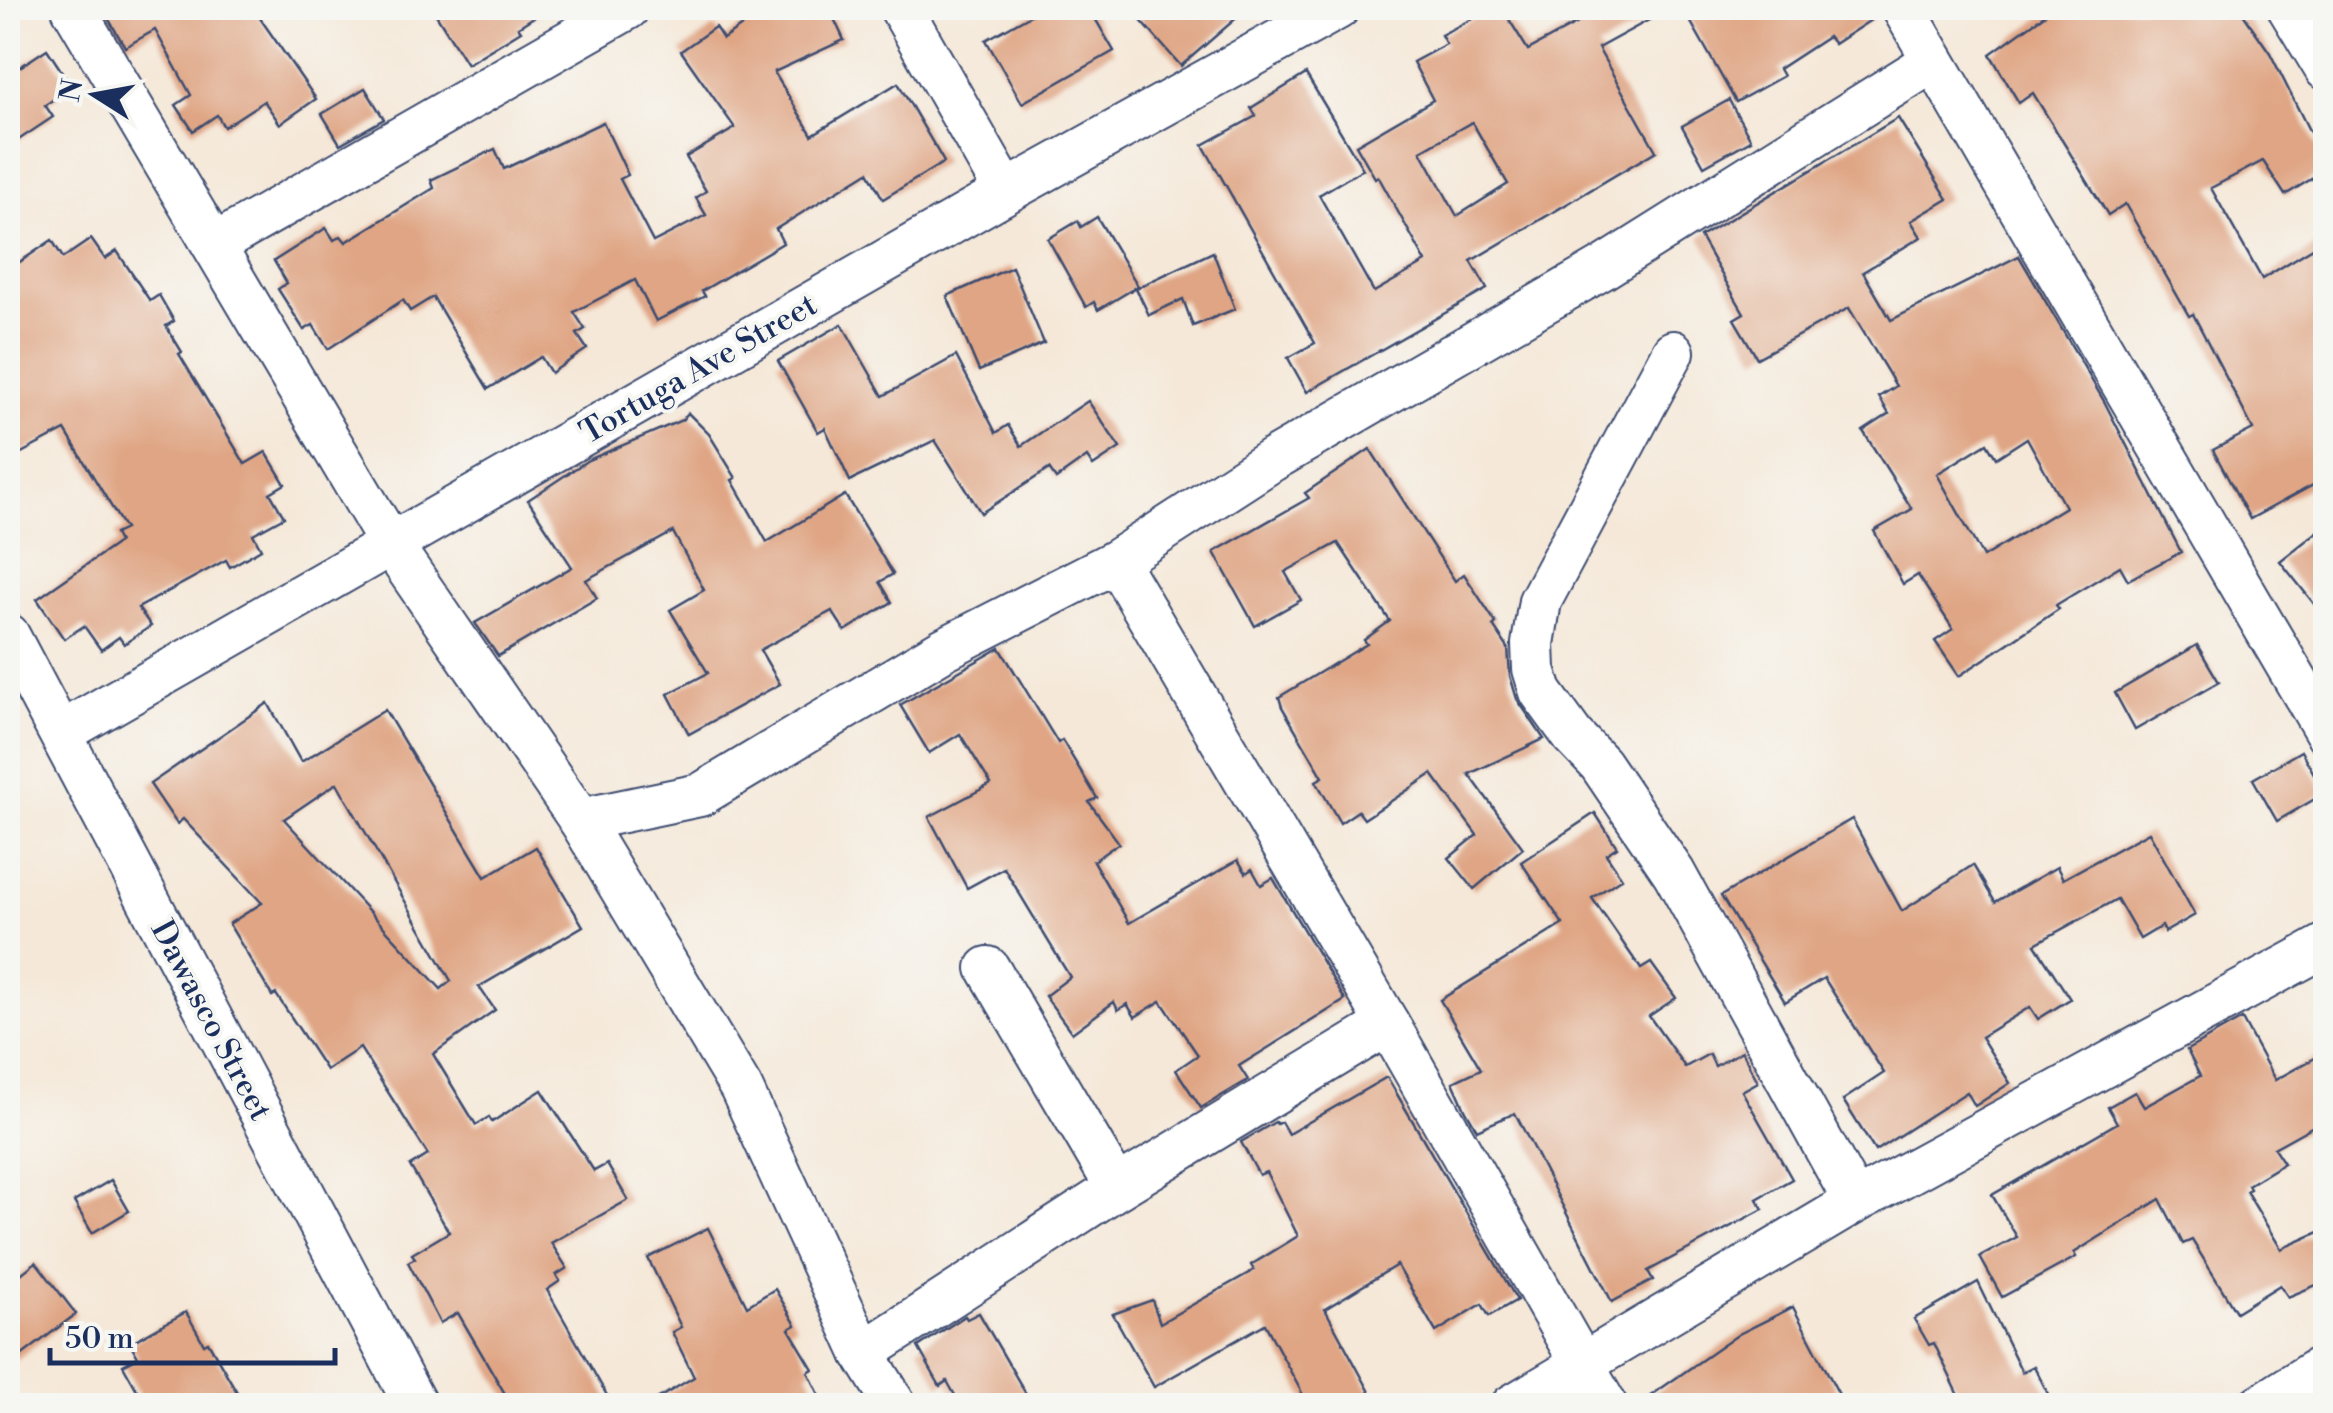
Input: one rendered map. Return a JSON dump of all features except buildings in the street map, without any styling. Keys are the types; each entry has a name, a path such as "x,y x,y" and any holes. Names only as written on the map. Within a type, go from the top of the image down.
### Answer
{"street":[{"path":"73,8 390,542 580,820 741,1088 863,1353 896,1406"},
{"path":"214,245 628,8"},
{"path":"901,8 1006,192"},
{"path":"1903,8 2326,732"},
{"path":"2290,8 2326,70"},
{"name":"Tortuga Ave Street","path":"61,733 1321,11"},
{"path":"580,820 700,794 944,650 1116,561 1272,460 1603,268 1934,61"},
{"path":"1673,352 1540,601 1533,644 1534,669 1541,692 1555,713 1600,764 1674,873 1855,1202"},
{"path":"1116,561 1388,1024 1606,1406"},
{"name":"Dawasco Street","path":"8,634 416,1406"},
{"path":"1512,1406 1855,1202 2326,945"},
{"path":"988,968 1117,1188"},
{"path":"863,1353 1117,1188 1388,1024"},
{"path":"2268,1403 2326,1364"}]}
